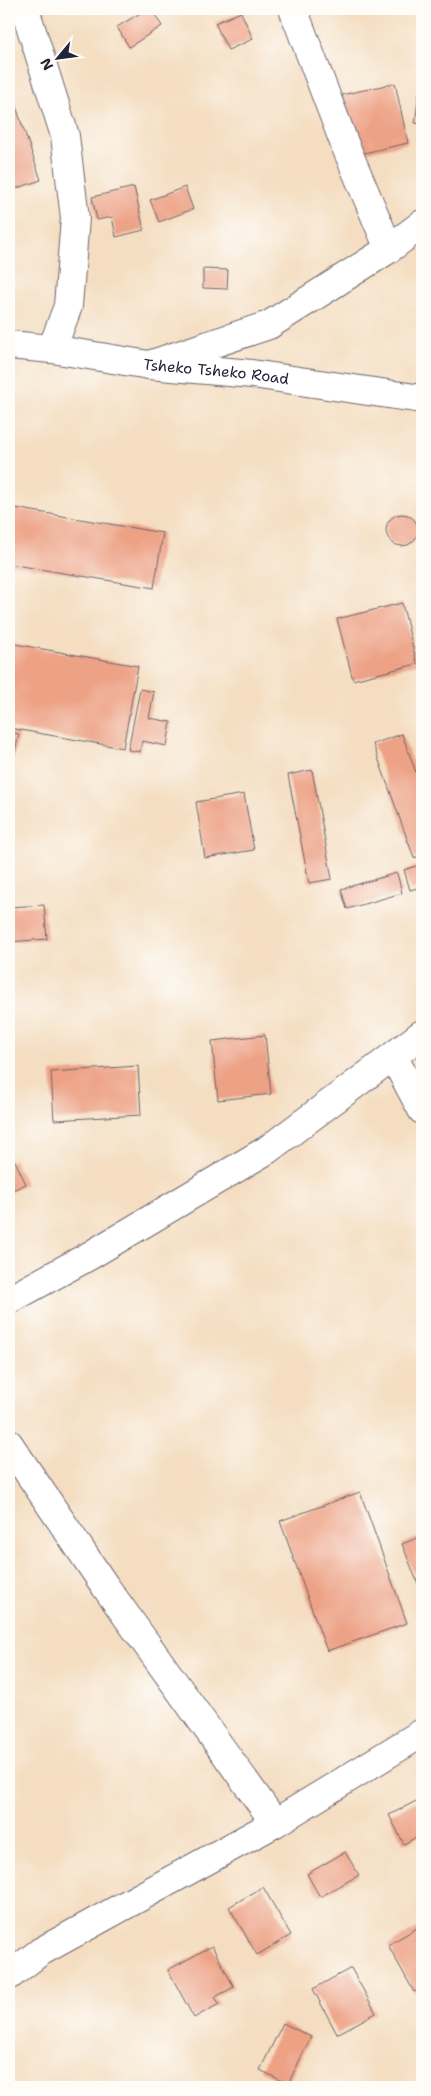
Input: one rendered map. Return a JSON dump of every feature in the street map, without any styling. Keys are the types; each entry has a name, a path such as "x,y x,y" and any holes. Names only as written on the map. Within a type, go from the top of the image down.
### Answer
{"main road":[{"path":"25,9 65,136 75,218 68,306 52,349"},
{"path":"293,9 345,145 389,249"},
{"path":"150,365 269,325 389,249 422,224"},
{"name":"Tsheko Tsheko Road","path":"9,345 52,349 150,365 252,374 422,399"},
{"path":"9,1300 89,1256 267,1150 422,1034"},
{"path":"393,1056 422,1110"},
{"path":"9,1444 105,1586 275,1823"},
{"path":"9,1976 40,1952 275,1823 422,1733"}],"building":[{"path":"147,9 151,9 162,26 129,47 117,27"},
{"path":"241,12 253,39 228,50 215,23"},
{"path":"395,83 408,143 355,155 342,95"},
{"path":"9,86 41,180 9,191"},
{"path":"419,93 422,94 422,124 415,123"},
{"path":"134,187 144,230 116,237 112,217 97,220 92,197"},
{"path":"185,187 193,209 159,222 150,200"},
{"path":"203,269 228,270 227,289 203,288"},
{"path":"9,507 163,533 154,588 9,564"},
{"path":"402,514 414,518 418,530 414,542 402,546 390,542 386,530 390,518"},
{"path":"402,603 417,664 353,680 337,619"},
{"path":"9,643 138,666 123,748 9,728"},
{"path":"140,689 154,692 149,718 171,722 167,746 142,741 140,752 128,750"},
{"path":"9,732 19,734 13,761 9,760"},
{"path":"402,734 422,789 422,855 414,858 373,744"},
{"path":"312,770 332,879 309,883 288,775"},
{"path":"244,794 254,850 205,858 196,802"},
{"path":"422,864 422,887 410,890 404,870"},
{"path":"397,873 402,893 347,909 341,889"},
{"path":"44,905 47,939 9,942 9,907"},
{"path":"265,1035 271,1094 218,1100 212,1041"},
{"path":"138,1066 141,1115 54,1120 51,1072"},
{"path":"14,1159 26,1184 9,1192 9,1162"},
{"path":"360,1492 407,1623 327,1651 280,1521"},
{"path":"422,1536 422,1594 402,1544"},
{"path":"422,1798 422,1822 418,1824 422,1834 404,1844 389,1815"},
{"path":"345,1852 359,1875 320,1897 307,1874"},
{"path":"263,1887 291,1935 257,1955 229,1907"},
{"path":"422,1925 422,1987 414,1992 388,1945"},
{"path":"212,1946 234,1987 215,1997 219,2004 194,2018 168,1970"},
{"path":"351,1968 376,2013 337,2034 313,1989"},
{"path":"283,2023 311,2037 288,2084 260,2070"}]}
